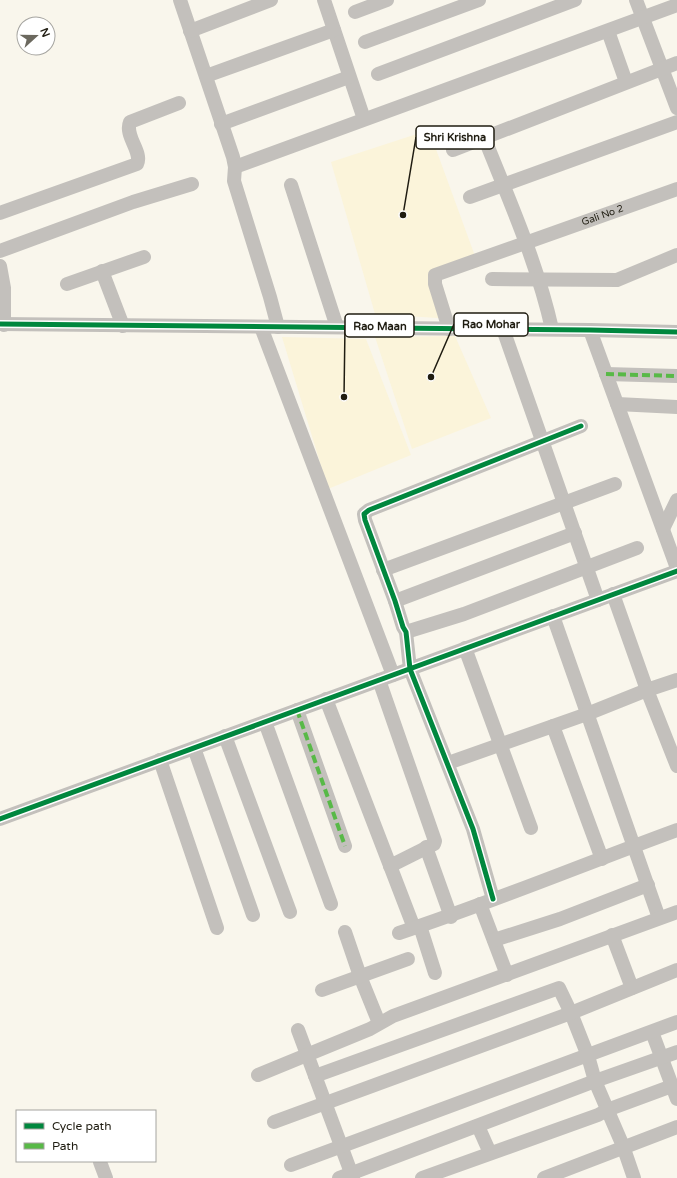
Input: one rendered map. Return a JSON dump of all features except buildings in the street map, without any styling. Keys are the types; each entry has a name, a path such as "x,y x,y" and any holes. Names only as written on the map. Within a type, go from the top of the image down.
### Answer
{"street":[{"path":"180,0 236,167 234,181 278,327"},
{"path":"190,31 271,0"},
{"path":"324,0 364,119"},
{"path":"355,12 387,0"},
{"path":"365,42 479,0"},
{"path":"378,74 575,0"},
{"path":"636,0 677,108"},
{"path":"236,167 677,5"},
{"path":"206,76 334,30"},
{"path":"608,31 626,82"},
{"path":"453,150 677,63"},
{"path":"222,124 350,77"},
{"path":"0,213 137,164 138,158 129,130 130,122 179,103"},
{"path":"470,197 677,122"},
{"path":"484,137 527,242 539,278 552,329"},
{"path":"0,251 79,221 192,184"},
{"path":"291,185 337,328"},
{"name":"Gali No 2","path":"449,328 435,284 435,275 677,189"},
{"path":"492,279 539,278 617,280 677,255"},
{"path":"67,284 144,257"},
{"path":"1,272 2,324 552,329 677,332"},
{"path":"102,272 123,326"},
{"path":"261,327 393,675"},
{"path":"503,329 598,600"},
{"path":"590,330 677,568"},
{"path":"606,374 677,376"},
{"path":"617,404 677,407"},
{"path":"507,975 494,940 473,829 410,669 406,632 364,514 369,510 542,440 581,426"},
{"path":"383,570 615,484"},
{"path":"663,529 677,500"},
{"path":"395,601 575,533"},
{"path":"406,632 464,614 586,566 637,548"},
{"path":"0,819 677,571"},
{"path":"613,594 647,690 677,766"},
{"path":"554,616 587,714 635,845 659,918"},
{"path":"465,648 531,828"},
{"path":"379,680 434,837 434,844 390,866"},
{"path":"448,764 677,680"},
{"path":"326,699 390,866 417,927 435,973"},
{"path":"297,710 345,846"},
{"path":"265,722 331,904"},
{"path":"553,726 602,859"},
{"path":"225,736 290,912"},
{"path":"194,748 253,914"},
{"path":"160,760 217,928"},
{"path":"399,933 451,917 486,902 677,830"},
{"path":"426,848 451,917"},
{"path":"494,940 560,919 648,885"},
{"path":"258,1075 370,1029 379,1022 677,912"},
{"path":"345,932 360,976 379,1022"},
{"path":"612,935 632,988"},
{"path":"322,990 408,959"},
{"path":"274,1122 571,1012 677,970"},
{"path":"315,1076 558,988 561,989 571,1012 588,1056 595,1081 623,1146 634,1178"},
{"path":"292,1165 677,1022"},
{"path":"298,1030 341,1146 348,1176 595,1081 677,1052"},
{"path":"422,1178 598,1115 607,1110 675,1092 652,1032"},
{"path":"478,1126 490,1153"},
{"path":"544,1178 592,1161 623,1146 677,1127"},
{"path":"100,1162 106,1178"}],"shaded area":[{"path":"429,130 479,267 439,276 453,319 375,314 331,162"},
{"path":"455,336 491,418 412,449 375,337"},
{"path":"282,337 366,339 411,455 328,489"}],"marked path":[{"path":"606,374 677,376"},
{"path":"297,710 345,846"}],"cycle path":[{"path":"0,324 677,332"},
{"path":"493,899 473,829 410,669 406,632 364,514 369,510 581,426"},
{"path":"0,819 677,571"}],"place":[{"name":"Shri Krishna","path":"403,215"},
{"name":"Rao Mohar","path":"431,377"},
{"name":"Rao Maan","path":"344,397"}]}
